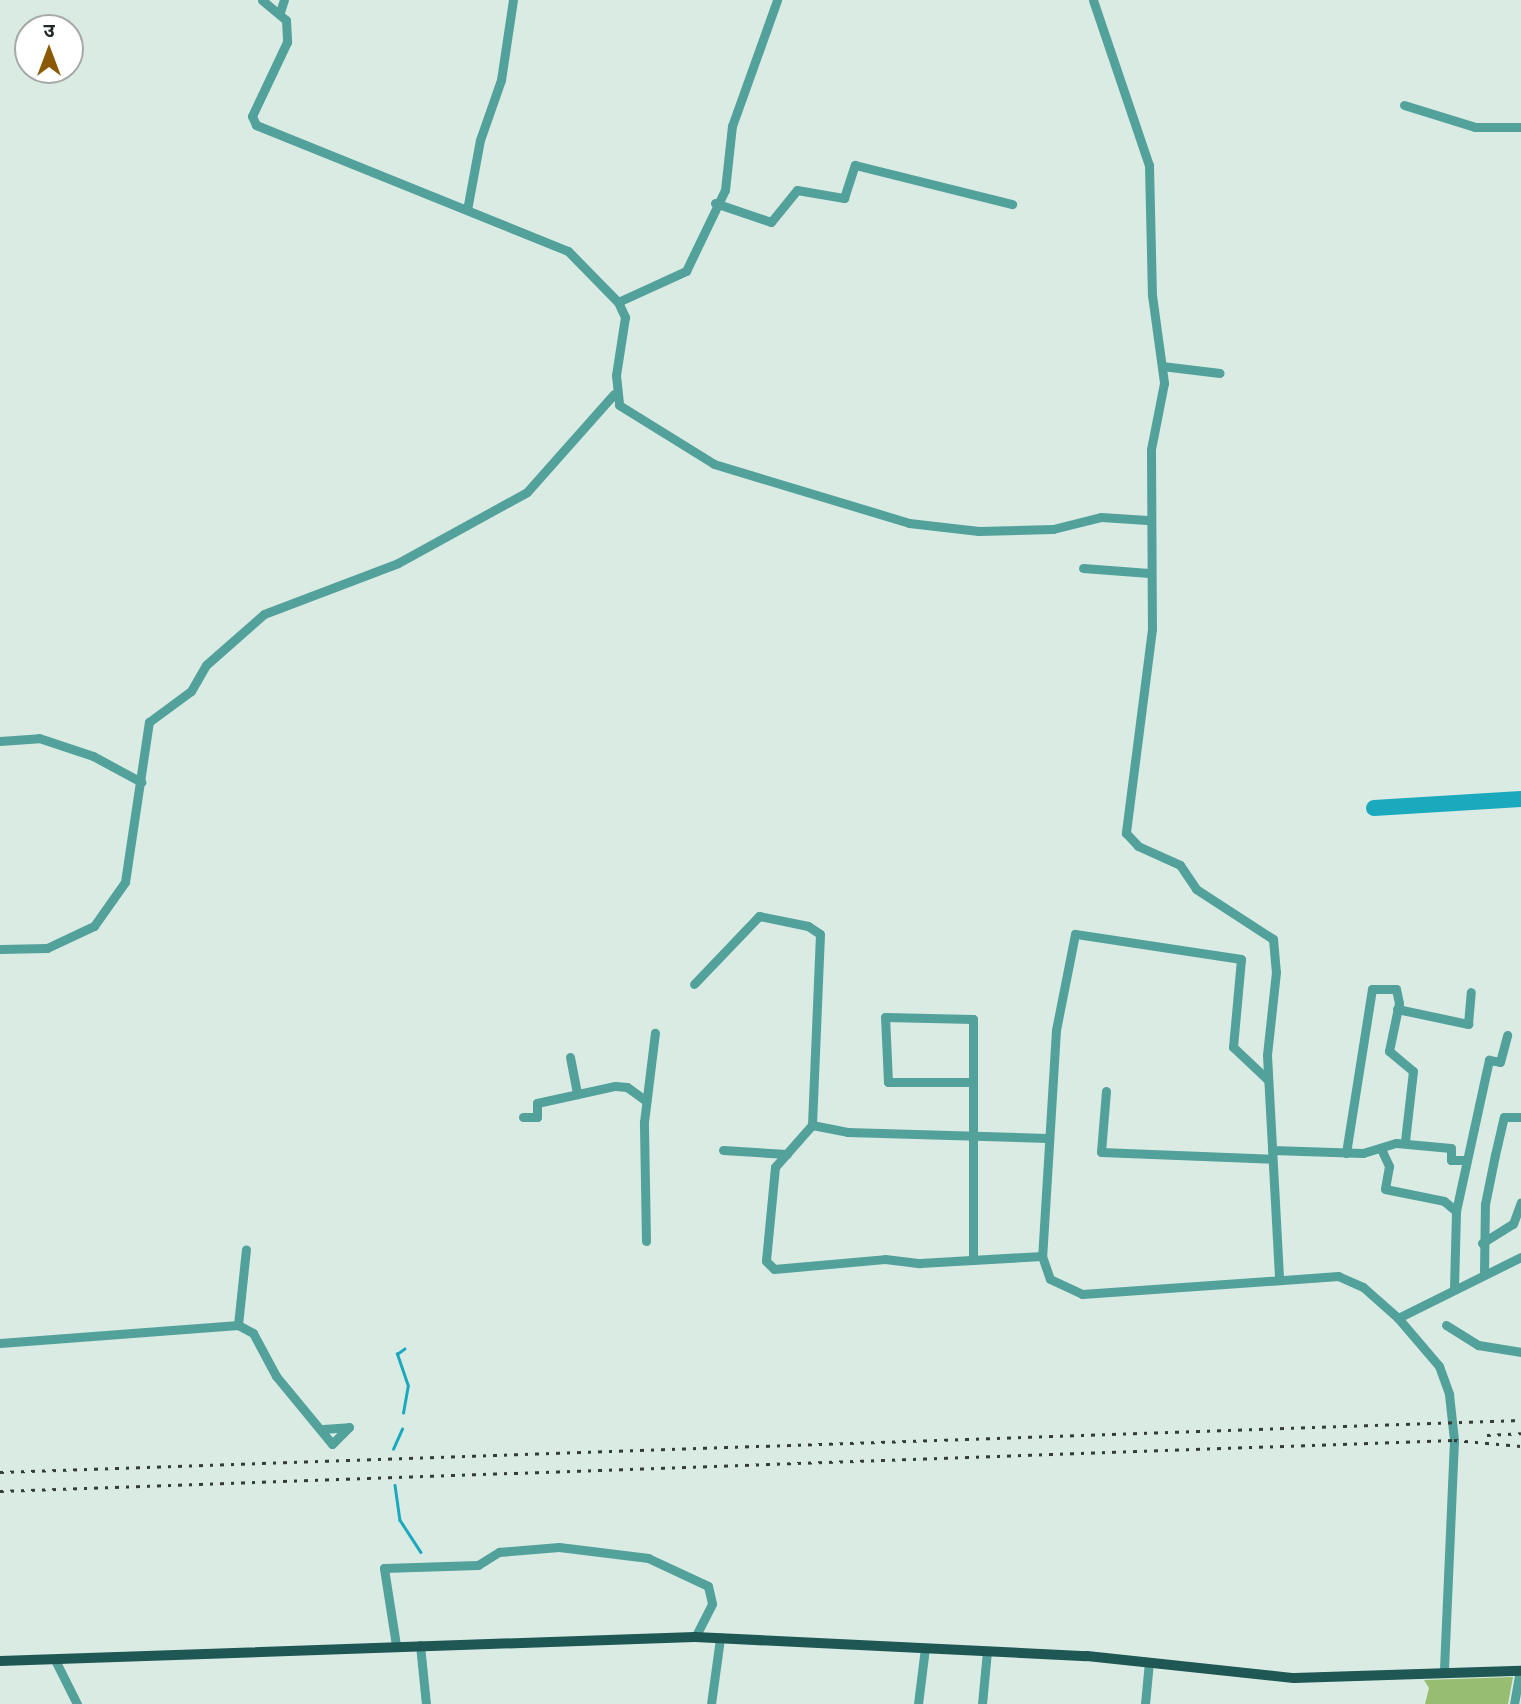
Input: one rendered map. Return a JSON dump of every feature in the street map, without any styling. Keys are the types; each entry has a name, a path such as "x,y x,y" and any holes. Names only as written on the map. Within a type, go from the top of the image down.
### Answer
{"main road":[{"path":"0,1661 695,1637 1149,1662 1294,1678 1521,1671"}],"street":[{"path":"262,0 280,12"},
{"path":"284,0 280,12 287,42 252,116 256,125 568,251 618,302 625,317 614,394 619,405 714,464 909,523 979,531 1053,529 1101,517 1147,520"},
{"path":"467,210 480,141 501,80 513,0"},
{"path":"618,302 686,271 715,203 725,190 732,126 777,0"},
{"path":"1093,0 1149,165 1153,295 1162,366 1147,520 1152,629 1126,833 1138,846 1180,864 1196,889 1273,939 1268,1080 1279,1279"},
{"path":"1404,105 1475,127 1521,127"},
{"path":"715,203 771,222 797,190 844,198 855,165 1012,204"},
{"path":"1162,366 1220,373"},
{"path":"0,949 47,948 94,926 125,882 149,722 191,691 206,665 264,614 398,563 527,492 614,394"},
{"path":"1083,568 1149,573"},
{"path":"0,741 40,738 93,756 141,782"},
{"path":"694,984 759,916 808,926 820,934 811,1125 775,1167 770,1188 766,1261 774,1269 885,1259 1042,1256"},
{"path":"1268,1080 1233,1047 1241,959 1075,934 1056,1030 1047,1138 1042,1256 1050,1279 1082,1294 1338,1276 1363,1287 1398,1318 1439,1366 1449,1394 1454,1440 1444,1673"},
{"path":"1346,1153 1372,989 1396,989 1398,1009 1389,1051 1413,1071 1405,1141"},
{"path":"1398,1009 1468,1024 1471,992"},
{"path":"971,1082 888,1082 884,1017 973,1019 973,1259"},
{"path":"646,1241 646,1101 655,1033"},
{"path":"1454,1288 1456,1211 1464,1160 1489,1060 1500,1062 1507,1035"},
{"path":"569,1057 577,1094"},
{"path":"523,1117 537,1117 537,1103 627,1087 646,1101"},
{"path":"1106,1091 1101,1152 1346,1153 1382,1151 1396,1143 1451,1148 1451,1160 1464,1160"},
{"path":"1484,1273 1482,1243 1504,1117 1521,1117"},
{"path":"811,1125 847,1132 1047,1138"},
{"path":"723,1150 787,1153"},
{"path":"1382,1151 1388,1166 1385,1189 1444,1200 1456,1211"},
{"path":"1482,1243 1513,1224 1521,1202"},
{"path":"238,1325 246,1249"},
{"path":"1398,1318 1484,1273 1521,1257"},
{"path":"0,1343 238,1325 253,1333 276,1376 323,1429"},
{"path":"1446,1325 1478,1345 1521,1352"},
{"path":"396,1646 384,1568 478,1565 499,1552 559,1547 648,1558 708,1586 712,1604 695,1637"},
{"path":"711,1704 720,1638"},
{"path":"420,1645 426,1704"},
{"path":"918,1704 925,1648"},
{"path":"982,1704 987,1651"},
{"path":"55,1660 77,1704"},
{"path":"1145,1704 1149,1662"},
{"path":"1514,1704 1521,1671"}],"green space":[{"path":"1513,1677 1508,1704 1425,1704 1429,1688 1424,1680"}],"waterway":[{"path":"1374,808 1521,799"},
{"path":"403,1413 408,1386 397,1354 404,1349"},
{"path":"393,1449 402,1429"},
{"path":"395,1485 400,1520 421,1552"}],"railway":[{"path":"0,1472 1521,1420"},
{"path":"1487,1435 1521,1433"},
{"path":"0,1491 1454,1440 1521,1446"}]}
